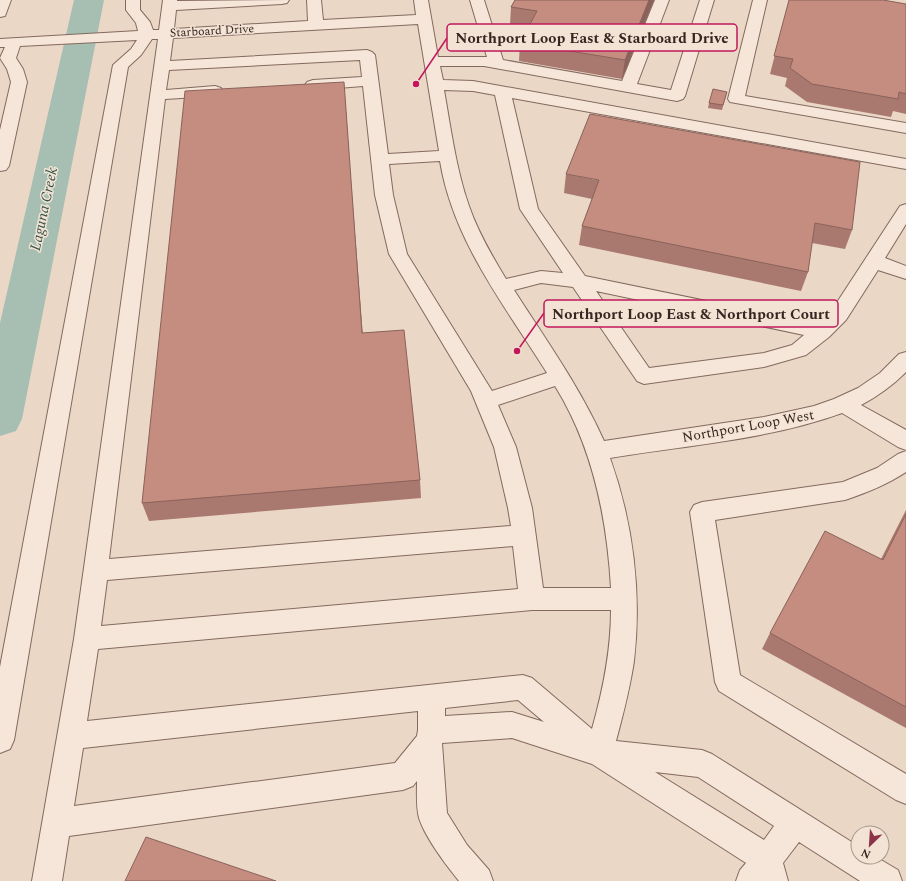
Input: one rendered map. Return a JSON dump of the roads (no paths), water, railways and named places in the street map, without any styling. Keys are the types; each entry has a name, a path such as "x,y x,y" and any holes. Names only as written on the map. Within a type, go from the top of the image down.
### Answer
{"street":[{"path":"0,13 4,0"},
{"path":"47,881 87,639 162,66 144,23 132,10 133,0"},
{"path":"0,740 121,65 140,49 170,3 282,0"},
{"path":"314,0 316,25"},
{"path":"421,0 448,155 456,194 464,218 502,287 560,377 584,420 597,451 611,497 620,546 624,599 622,648 614,700 600,753"},
{"path":"477,0 496,63"},
{"path":"628,87 662,0"},
{"path":"432,62 484,61 677,96 707,0"},
{"path":"760,0 736,99 906,128"},
{"name":"Starboard Drive","path":"12,43 424,19"},
{"path":"0,166 19,82 15,69 8,58 12,43"},
{"path":"162,66 367,55 384,195 398,254 481,390 505,447 520,508 532,600"},
{"path":"299,86 370,81"},
{"path":"436,85 473,86 906,164"},
{"path":"158,95 229,90"},
{"path":"502,91 529,209 644,376 764,360 799,350 822,332 839,315 906,210"},
{"path":"380,160 448,155"},
{"path":"874,261 906,273"},
{"path":"502,287 541,277 579,281 822,332"},
{"name":"Northport Loop West","path":"597,451 770,425 803,418 843,404 898,380 906,359"},
{"path":"485,401 560,377"},
{"path":"843,404 906,441"},
{"path":"906,460 885,474 845,490 702,512 728,682 906,790"},
{"path":"95,571 524,535"},
{"path":"87,639 532,600 624,599"},
{"path":"71,736 523,687 600,753 764,874 795,823"},
{"path":"431,697 430,736 433,817 457,855 478,881"},
{"path":"57,823 403,776 430,736 512,725 600,753 702,764 887,881"}],"waterway":[{"name":"Laguna Creek","path":"0,419 89,0"}],"place":[{"name":"Northport Loop East & Starboard Drive","path":"416,84"},
{"name":"Northport Loop East & Northport Court","path":"517,351"}]}
